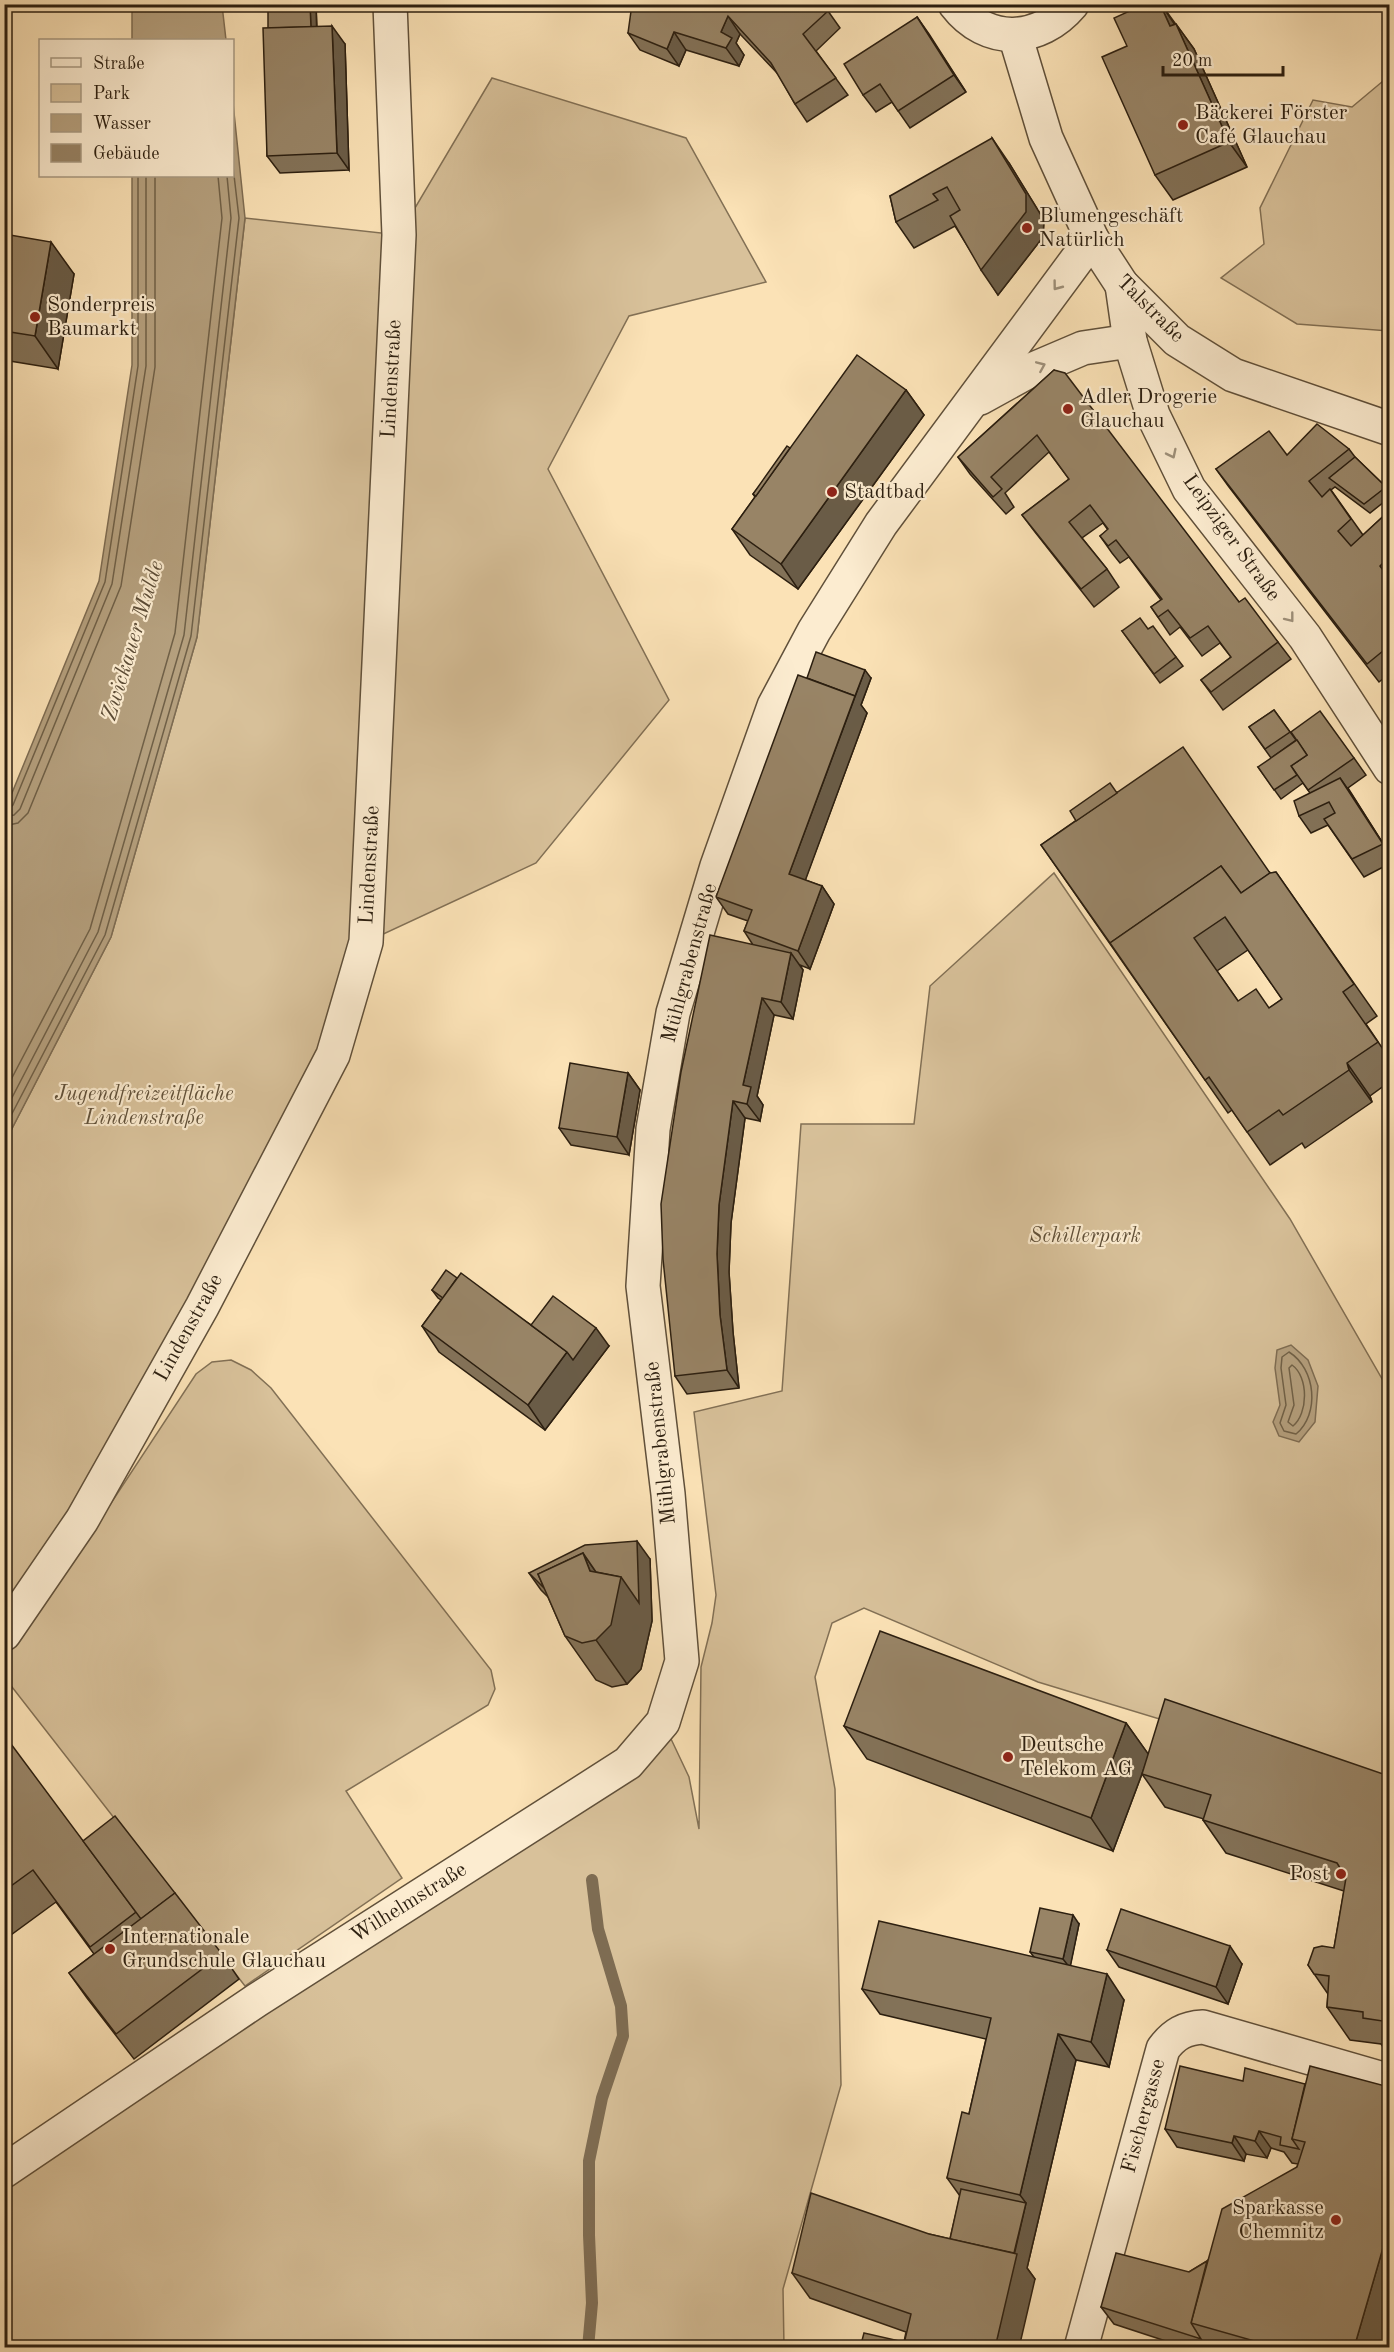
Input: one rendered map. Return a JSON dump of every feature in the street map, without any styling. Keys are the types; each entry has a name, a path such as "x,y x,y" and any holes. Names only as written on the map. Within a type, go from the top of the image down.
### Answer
{"street":[{"name":"Lindenstraße","path":"4,1634 82,1520 202,1307 333,1055 366,942 399,235 390,4"},
{"path":"955,4 972,22 993,32 1015,35 1039,30 1060,18 1072,4"},
{"name":"Talstraße","path":"1015,35 1046,138 1092,239 1122,285 1177,340 1233,375 1389,429"},
{"name":"Mühlgrabenstraße","path":"682,1661 669,1494 643,1286 653,1129 673,1013 717,866 774,706 814,631 881,524 1092,239"},
{"name":"Leipziger Straße","path":"1122,285 1130,341 1153,415 1190,489 1305,637 1389,768"},
{"name":"Mühlgrabenstraße","path":"970,403 1029,371 1083,348 1130,341"},
{"name":"Wilhelmstraße","path":"4,2171 257,2000 628,1763 663,1722 682,1661"},
{"name":"Fischergasse","path":"1081,2348 1163,2049 1170,2039 1179,2032 1203,2027 1389,2081"}],"green space":[{"path":"1389,76 1389,331 1297,324 1221,278 1264,244 1260,208 1313,100 1352,107"},
{"name":"Jugendfreizeitfläche Lindenstraße","path":"492,78 686,138 766,282 629,316 548,469 669,700 536,863 366,942 333,1055 5,1634 5,1142 111,937 197,637 245,218 399,235"},
{"name":"Schillerpark","path":"1054,873 1290,1219 1389,1391 1389,1789 1038,1682 864,1608 832,1623 815,1677 835,1789 841,2085 783,2289 784,2347 5,2348 5,2171 663,1722 689,1777 699,1829 701,1667 716,1595 694,1412 782,1391 801,1124 914,1124 930,986"},
{"path":"231,1360 251,1370 271,1388 491,1670 495,1689 488,1705 346,1791 402,1878 245,1986 5,1678 5,1658 94,1529 196,1374 212,1362"}],"water":[{"path":"132,5 222,5 226,39 132,39"},
{"name":"Zwickauer Mulde","path":"234,113 245,218 197,637 111,937 5,1142 5,810 99,581 132,365 132,177 234,177"},
{"path":"1291,1345 1308,1360 1318,1386 1315,1422 1299,1442 1279,1436 1273,1422 1280,1405 1275,1368 1277,1350"}],"building":[{"path":"268,4 310,4 311,27 268,28"},
{"path":"632,4 736,4 739,6 741,4 822,4 828,11 803,34 836,78 795,104 771,63 728,16 721,32 732,38 726,48 674,32 667,49 628,33"},
{"name":"Bäckerei Förster Café Glauchau","path":"1145,4 1160,4 1170,26 1176,24 1229,142 1155,175 1102,57 1127,46 1114,18"},
{"path":"917,17 954,75 898,111 880,84 863,95 844,64"},
{"path":"332,26 337,153 267,156 263,28"},
{"path":"992,138 1026,194 1026,212 981,270 950,216 960,210 947,187 933,194 938,200 896,222 890,196"},
{"path":"4,234 51,242 35,336 4,331"},
{"path":"857,355 906,390 781,564 732,529"},
{"path":"1054,370 1065,373 1239,602 1245,598 1278,642 1211,692 1201,680 1231,657 1208,626 1190,638 1168,610 1158,617 1151,607 1162,599 1116,540 1108,546 1100,536 1108,529 1090,505 1069,522 1107,569 1081,589 1022,515 1069,479 1037,435 991,477 1002,489 993,497 958,457"},
{"path":"1317,424 1349,449 1309,481 1322,497 1330,489 1351,519 1338,531 1351,546 1389,511 1389,557 1380,566 1389,578 1389,646 1367,664 1216,469 1269,431 1287,455"},
{"path":"787,446 790,448 756,496 753,494"},
{"path":"1355,457 1386,487 1364,504 1329,478"},
{"path":"1140,618 1148,629 1153,626 1176,657 1154,674 1122,631"},
{"path":"816,652 865,670 855,696 807,678"},
{"path":"798,675 855,696 789,874 822,886 798,951 744,931 752,910 716,897"},
{"path":"1274,710 1290,732 1265,749 1249,727"},
{"path":"1320,711 1354,758 1308,790 1291,766 1307,755 1291,732"},
{"path":"1297,740 1307,755 1291,766 1297,775 1274,790 1258,767"},
{"path":"1183,747 1270,873 1241,893 1221,866 1110,943 1041,845"},
{"path":"1340,778 1383,844 1352,859 1324,819 1335,813 1329,802 1299,816 1294,801"},
{"path":"1110,783 1117,793 1076,821 1070,811"},
{"path":"1221,866 1241,893 1270,873 1276,872 1354,984 1343,992 1378,1042 1347,1063 1349,1070 1283,1115 1279,1110 1247,1132 1209,1077 1205,1080 1110,943","holes":["1225,917 1282,999 1269,1008 1256,989 1238,1001 1194,938"]},
{"path":"710,935 791,953 781,1002 762,998 743,1085 751,1087 747,1104 733,1101 719,1205 717,1254 720,1315 727,1370 675,1376 663,1259 661,1204 681,1072"},
{"path":"570,1063 628,1073 617,1137 559,1128"},
{"path":"446,1270 457,1278 443,1298 432,1290"},
{"path":"461,1273 567,1352 528,1405 422,1326"},
{"path":"553,1296 596,1328 573,1360 567,1352 531,1325"},
{"path":"637,1541 639,1603 621,1577 596,1572 583,1553 538,1574 544,1588 529,1573 585,1545"},
{"path":"583,1553 590,1571 621,1577 611,1625 596,1640 582,1643 565,1636 538,1574"},
{"name":"Deutsche Telekom AG","path":"880,1631 1126,1723 1091,1818 844,1726"},
{"name":"Post","path":"1165,1699 1389,1776 1389,2022 1363,2018 1363,2012 1327,2007 1329,1976 1314,1974 1308,1965 1314,1948 1322,1946 1334,1948 1346,1878 1337,1863 1203,1820 1211,1795 1142,1774"},
{"path":"11,1744 136,1912 90,1947 33,1870 4,1891 4,1749"},
{"path":"115,1816 175,1893 141,1919 83,1841"},
{"path":"175,1893 222,1954 116,2034 69,1973"},
{"path":"1040,1908 1073,1915 1063,1959 1030,1952"},
{"path":"1121,1909 1230,1946 1216,1987 1107,1950"},
{"path":"879,1921 1107,1974 1091,2042 1058,2034 1020,2195 947,2178 962,2112 969,2114 991,2018 862,1989"},
{"path":"1180,2066 1243,2081 1245,2068 1305,2084 1292,2139 1299,2149 1280,2145 1281,2137 1259,2131 1255,2141 1234,2136 1232,2143 1165,2129"},
{"name":"Sparkasse Chemnitz","path":"1310,2066 1389,2087 1389,2227 1354,2348 1279,2348 1191,2323 1222,2209 1297,2167 1305,2142 1292,2139"},
{"path":"961,2189 1026,2203 1014,2253 950,2239"},
{"path":"811,2193 929,2234 1017,2254 995,2348 903,2348 911,2314 792,2273"},
{"path":"1116,2253 1189,2272 1207,2261 1191,2323 1201,2339 1101,2307"},
{"path":"864,2333 904,2342 903,2348 860,2348"}],"waterway":[{"path":"588,2348 592,2303 589,2161 602,2098 623,2036 621,2006 598,1929 592,1880"}],"place":[{"name":"Bäckerei Förster Café Glauchau","path":"1183,125"},
{"name":"Blumengeschäft Natürlich","path":"1027,228"},
{"name":"Sonderpreis Baumarkt","path":"35,317"},
{"name":"Adler Drogerie Glauchau","path":"1068,409"},
{"name":"Stadtbad","path":"832,492"},
{"name":"Deutsche Telekom AG","path":"1008,1757"},
{"name":"Post","path":"1341,1874"},
{"name":"Internationale Grundschule Glauchau","path":"110,1949"},
{"name":"Sparkasse Chemnitz","path":"1336,2220"}]}
